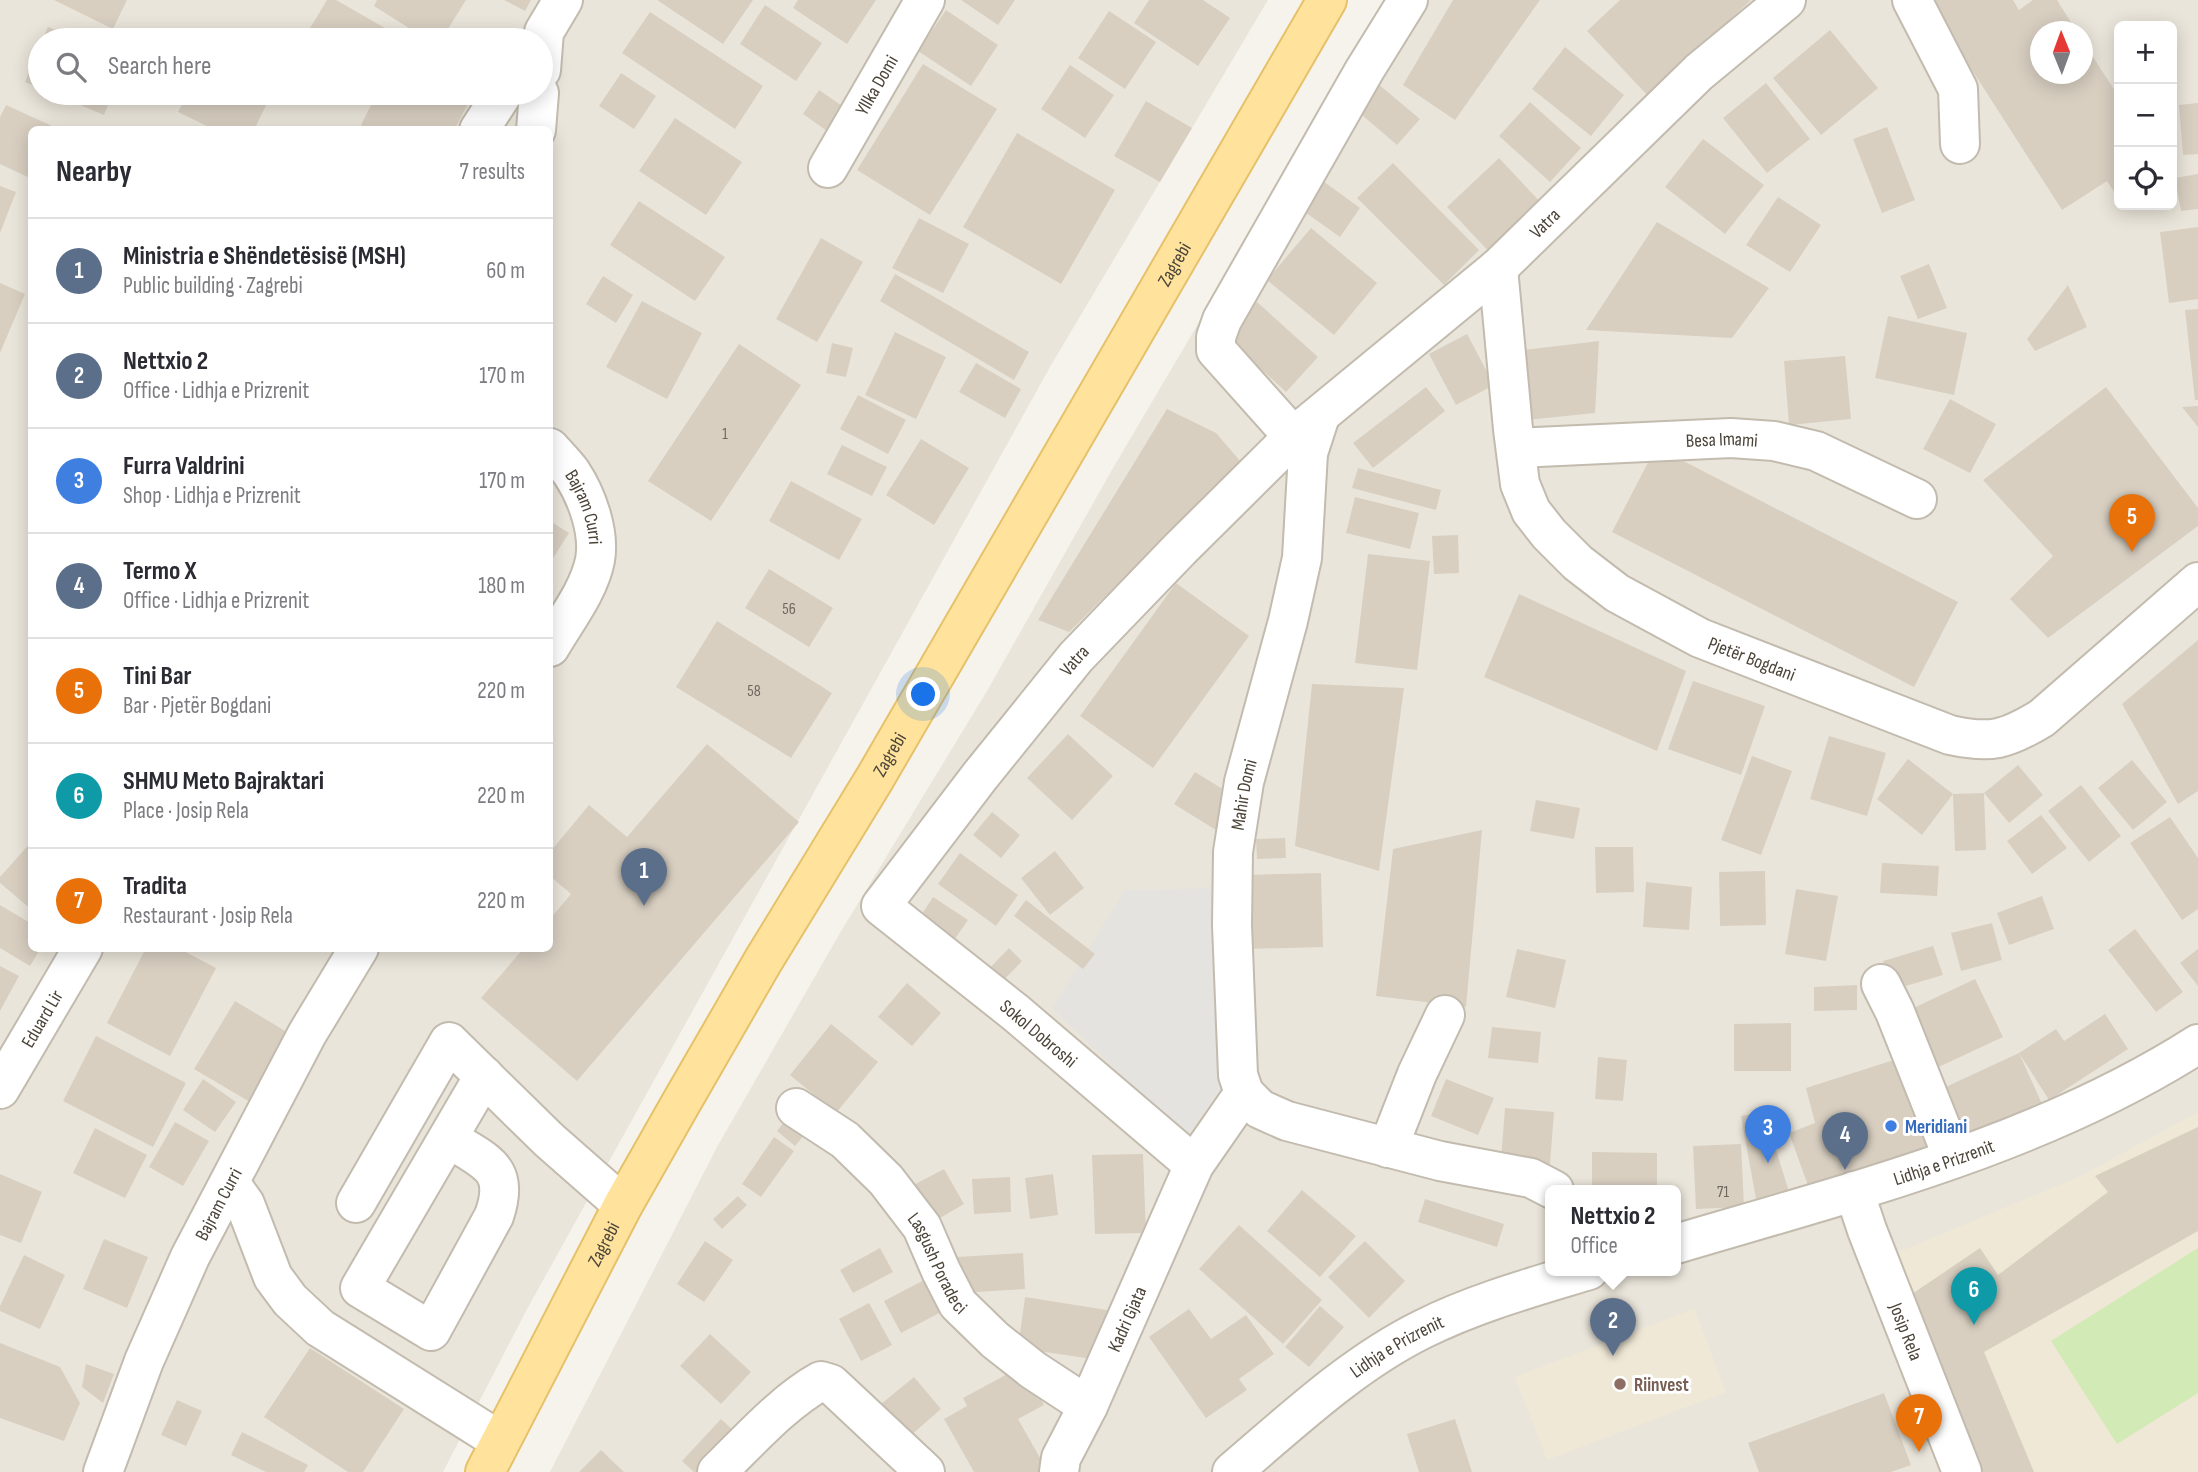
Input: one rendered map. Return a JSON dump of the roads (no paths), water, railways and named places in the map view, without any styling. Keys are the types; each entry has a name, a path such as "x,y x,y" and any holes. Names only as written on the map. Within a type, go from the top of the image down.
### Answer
{"main road":[{"name":"Zagrebi","path":"493,1456 623,1205 763,961 875,778 1327,0"}],"street":[{"path":"546,28 563,0"},
{"name":"Yllka Domi","path":"828,168 925,0"},
{"path":"1307,435 1216,350 1216,337 1222,320 1364,71 1408,0"},
{"name":"Vatra","path":"881,906 980,776 1076,657 1181,548 1498,268 1699,72 1786,0"},
{"path":"1912,0 1958,89 1960,144"},
{"path":"482,126 495,105"},
{"path":"536,126 538,105"},
{"name":"Pjetër Bogdani","path":"1498,268 1520,484 1531,511 1578,563 1618,593 1700,638 1950,735 1973,740 1998,739 2016,734 2042,718 2198,582"},
{"name":"Mahir Domi","path":"1244,1093 1238,1075 1231,925 1233,852 1244,782 1288,621 1301,558 1307,435"},
{"name":"Besa Imami","path":"1516,448 1731,438 1774,440 1816,451 1917,499"},
{"name":"Bajram Curri","path":"553,452 571,473 588,505 596,534 595,561 585,588 553,643"},
{"name":"Sokol Dobroshi","path":"881,906 1016,1013 1194,1165"},
{"name":"Eduard Lir","path":"0,1089 81,952"},
{"name":"Bajram Curri","path":"103,1472 144,1361 190,1256 307,1034 357,952"},
{"path":"1881,984 1895,1012 1953,1158"},
{"path":"1388,1148 1417,1074 1445,1015"},
{"path":"356,1203 449,1042 549,1140 623,1205"},
{"name":"Lidhja e Prizrenit","path":"1681,1243 1854,1191 2032,1130 2176,1058 2198,1044"},
{"path":"448,1138 495,1170 500,1193 494,1216 431,1331 360,1289 484,1076"},
{"path":"1194,1165 1244,1093 1260,1109 1287,1121 1440,1161 1531,1178 1545,1185"},
{"name":"Lasgush Poradeci","path":"796,1108 845,1140 886,1180 922,1227 958,1304 995,1340 1033,1370 1088,1406"},
{"name":"Kadri Gjata","path":"1059,1472 1061,1458 1088,1406 1194,1165"},
{"name":"Zagrebi","path":"230,1183 245,1204 273,1277 290,1300 320,1328 493,1456"},
{"name":"Josip Rela","path":"1854,1191 1962,1472"},
{"name":"Lidhja e Prizrenit","path":"1232,1472 1318,1399 1369,1361 1424,1329 1492,1301 1565,1276"},
{"path":"717,1472 766,1424 821,1381 831,1384 925,1472"}],"place":[{"name":"Tini Bar","path":"2132,552"},
{"name":"Ministria e Shëndetësisë (MSH)","path":"644,906"},
{"name":"Meridiani","path":"1891,1126"},
{"name":"Furra Valdrini","path":"1768,1163"},
{"name":"Termo X","path":"1845,1170"},
{"name":"SHMU Meto Bajraktari","path":"1974,1325"},
{"name":"Nettxio 2","path":"1613,1356"},
{"name":"Riinvest","path":"1620,1384"},
{"name":"Tradita","path":"1919,1452"}]}
